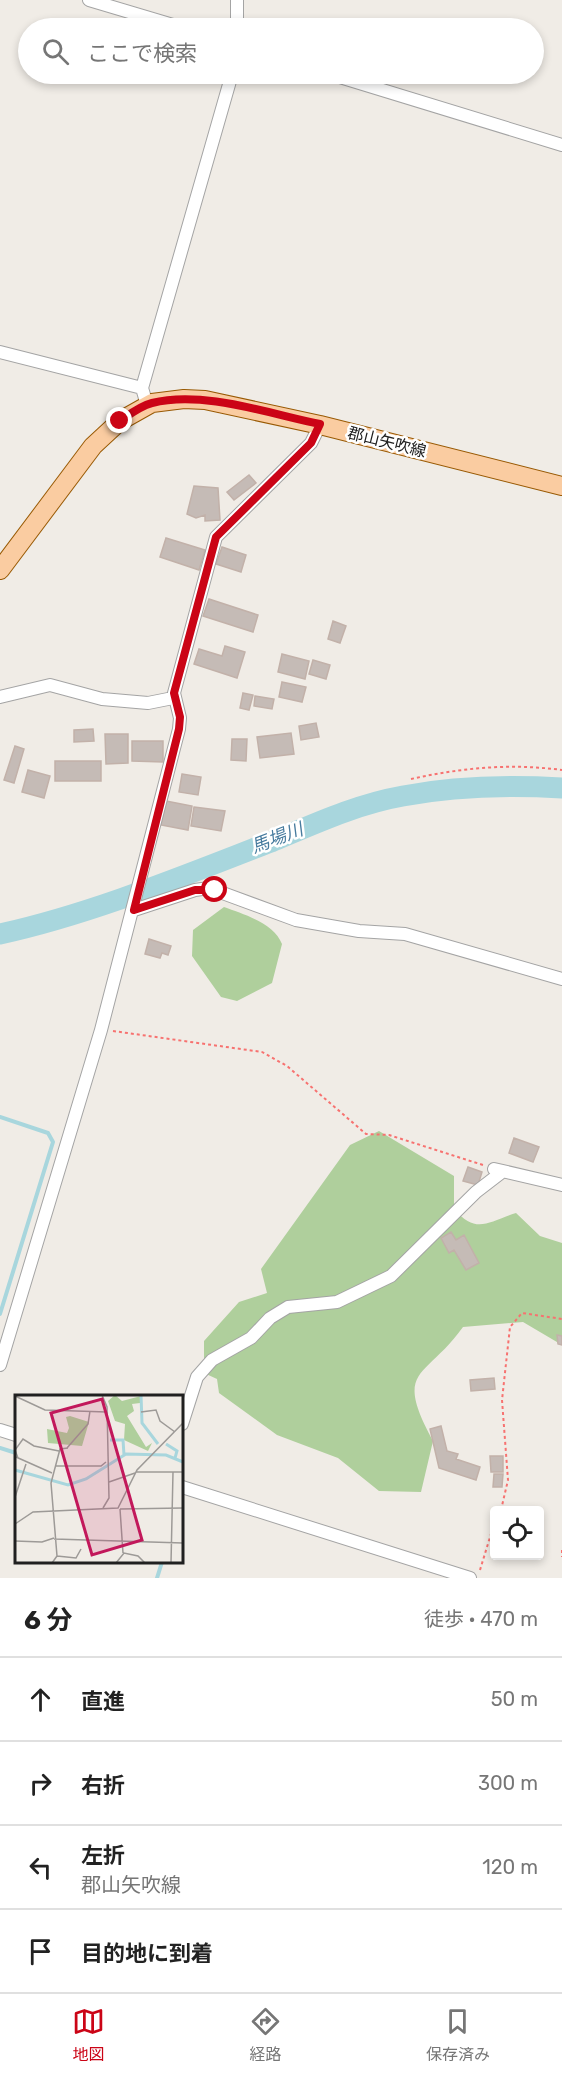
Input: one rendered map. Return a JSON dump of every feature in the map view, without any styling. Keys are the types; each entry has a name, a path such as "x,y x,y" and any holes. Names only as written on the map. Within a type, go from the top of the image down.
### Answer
{"main road":[{"name":"郡山矢吹線","path":"0,570 93,446 145,396 205,400 320,424 562,486"}],"street":[{"path":"89,0 149,18"},
{"path":"237,0 237,18"},
{"path":"0,352 145,396 229,84"},
{"path":"363,84 562,145"},
{"path":"0,1365 101,1030 135,907 179,729 180,717 173,698 216,537 311,443 320,424"},
{"path":"0,697 50,685 110,700 148,703 173,698"},
{"path":"135,907 209,888 296,920 359,931 405,934 562,979"},
{"path":"183,1421 197,1377 212,1360 251,1338 270,1318 288,1307 337,1302 391,1276 497,1170 520,1173 562,1185"},
{"path":"0,1430 15,1435"},
{"path":"183,1487 470,1578"}],"path":[{"path":"411,779 453,770 496,766 562,770"},
{"path":"101,1030 262,1052 287,1066 366,1134 389,1135 497,1170"},
{"path":"502,1506 507,1494 508,1480 502,1400 510,1327 522,1313 562,1319"},
{"path":"477,1578 490,1539"},
{"path":"562,1550 562,1557"}],"green space":[{"path":"224,907 249,916 265,925 272,930 282,944 272,983 237,1001 221,997 192,956 193,930"},
{"path":"379,1131 454,1176 454,1209 469,1222 490,1223 516,1213 540,1236 562,1243 562,1345 523,1322 463,1327 419,1376 415,1386 415,1399 433,1441 421,1492 379,1491 338,1458 277,1435 219,1393 217,1379 204,1373 204,1341 239,1302 267,1293 261,1269 350,1145"}],"building":[{"path":"249,475 256,483 234,500 227,492"},
{"path":"194,486 218,488 220,520 205,521 205,515 196,518 187,514"},
{"path":"166,538 205,550 199,570 160,557"},
{"path":"222,547 246,555 241,572 216,564"},
{"path":"209,599 258,615 253,632 203,616"},
{"path":"333,621 346,626 340,643 328,639"},
{"path":"225,646 245,652 237,678 194,664 199,649 222,656"},
{"path":"282,654 309,661 305,679 278,672"},
{"path":"313,660 330,665 326,679 309,674"},
{"path":"282,682 306,687 302,702 279,697"},
{"path":"243,693 253,695 249,710 240,708"},
{"path":"255,696 274,699 272,709 254,706"},
{"path":"316,723 319,737 301,740 299,726"},
{"path":"93,729 94,741 74,742 74,730"},
{"path":"291,733 294,754 260,758 257,737"},
{"path":"105,734 128,734 128,763 106,764"},
{"path":"232,739 247,739 246,761 231,760"},
{"path":"132,741 163,741 163,762 132,761"},
{"path":"15,746 24,749 14,783 4,780"},
{"path":"55,761 101,761 101,781 55,781"},
{"path":"28,770 50,776 44,798 22,792"},
{"path":"182,774 201,777 198,795 179,792"},
{"path":"166,801 192,806 188,830 161,825"},
{"path":"194,807 225,811 221,831 191,826"},
{"path":"149,939 171,946 168,955 162,953 160,958 145,954"},
{"path":"514,1138 539,1147 533,1162 509,1153"},
{"path":"468,1167 482,1172 478,1185 463,1181"},
{"path":"451,1232 456,1240 464,1235 479,1263 466,1270 454,1250 449,1253 441,1238"},
{"path":"557,1335 562,1336 562,1345 558,1344"},
{"path":"494,1378 495,1389 471,1391 470,1380"},
{"path":"441,1426 447,1451 458,1454 456,1459 480,1467 476,1480 439,1468 430,1429"},
{"path":"490,1456 503,1456 503,1472 491,1472"},
{"path":"494,1474 503,1474 502,1487 493,1487"}],"waterway":[{"name":"馬場川","path":"0,934 68,916 137,893 369,804 462,788 562,788"},
{"path":"0,1117 48,1133 53,1142 0,1314"},
{"path":"0,1448 15,1453"},
{"path":"157,1578 162,1563"}],"route":[{"path":"120,421 152,403 184,399 205,400 320,424 311,443 216,537 174,693 173,698 180,717 179,729 134,910 203,888 215,890"}]}
